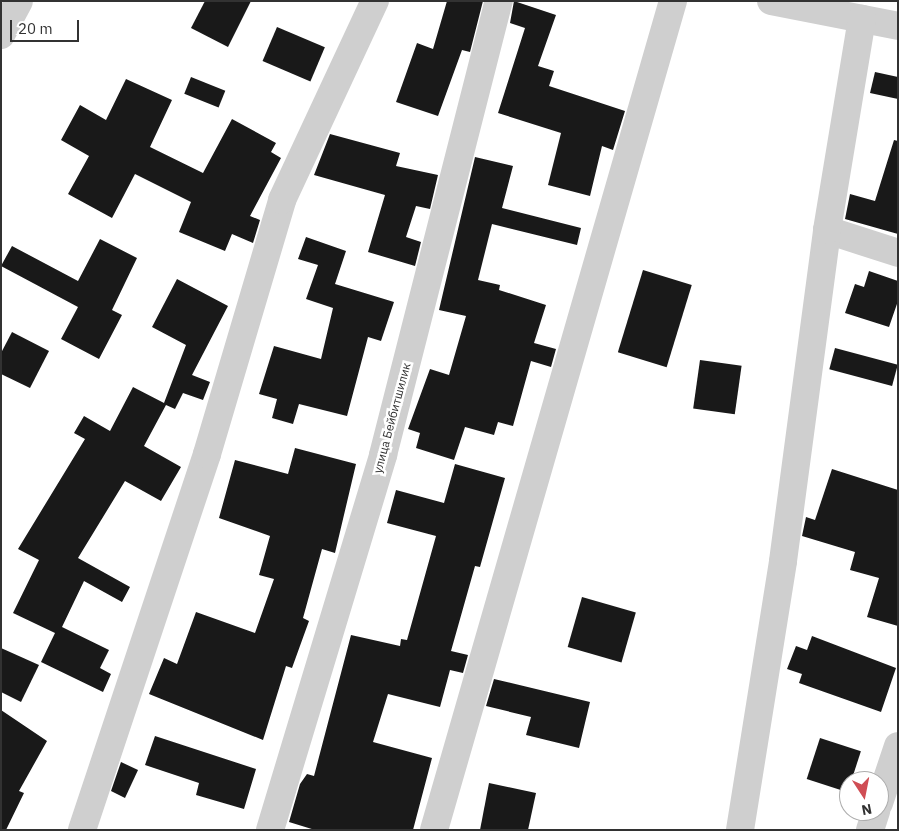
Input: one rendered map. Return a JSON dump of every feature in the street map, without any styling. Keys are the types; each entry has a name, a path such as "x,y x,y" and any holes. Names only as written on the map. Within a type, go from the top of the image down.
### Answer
{"street":[{"path":"1,35 19,1"},
{"path":"82,830 208,454 282,200 375,1"},
{"name":"улица Бейбитшилик","path":"273,829 383,455 499,1"},
{"path":"434,830 673,1"},
{"path":"770,1 898,26"},
{"path":"740,830 783,561 827,230 862,20"},
{"path":"827,230 898,252"},
{"path":"889,773 898,746"}],"building":[{"path":"205,1 251,1 228,47 191,28"},
{"path":"447,1 483,1 470,52 462,50 438,116 396,102 417,43 433,49"},
{"path":"514,1 556,15 538,66 554,71 549,86 625,111 613,150 602,146 590,196 548,185 561,133 498,113 525,28 510,23"},
{"path":"277,27 325,47 310,81 263,61"},
{"path":"875,72 898,77 898,99 870,93"},
{"path":"191,77 225,91 219,108 184,94"},
{"path":"126,79 172,100 150,147 203,173 232,119 276,143 271,152 281,158 250,216 260,220 253,243 232,234 225,251 179,232 191,202 135,174 112,218 68,194 89,156 61,140 80,105 106,120"},
{"path":"330,134 400,153 396,166 438,175 430,209 416,206 406,237 421,242 415,266 368,252 385,195 314,175"},
{"path":"894,140 898,141 898,234 845,219 850,194 875,201"},
{"path":"475,157 513,166 502,208 581,228 577,245 492,224 478,280 500,285 499,290 546,305 534,343 556,349 551,367 531,361 513,426 498,422 494,435 465,427 454,460 416,448 420,433 408,429 430,369 449,375 466,316 439,310"},
{"path":"306,237 346,251 335,284 394,302 381,341 368,337 347,416 299,404 293,424 272,418 277,399 259,394 274,346 321,359 333,308 306,299 318,265 298,259"},
{"path":"100,239 137,258 112,310 122,315 99,359 61,339 78,307 1,266 12,246 78,281"},
{"path":"643,270 692,285 667,367 618,352"},
{"path":"869,271 898,281 898,301 889,327 845,313 855,284 864,287"},
{"path":"177,279 228,306 192,375 210,382 203,400 183,393 175,409 166,405 144,446 181,467 161,501 125,481 78,558 130,587 122,602 84,581 62,627 109,650 100,668 111,674 103,692 41,662 55,633 13,613 39,560 18,549 85,439 74,433 84,416 110,431 133,387 164,403 186,345 152,327"},
{"path":"12,332 49,351 30,388 1,374 1,353"},
{"path":"835,348 898,365 892,386 829,369"},
{"path":"700,360 742,366 735,414 693,409"},
{"path":"295,448 356,464 335,553 322,549 303,618 309,621 292,668 286,666 263,740 149,694 164,658 177,664 196,612 255,633 274,579 259,575 270,536 219,518 235,460 288,474"},
{"path":"455,464 505,478 480,567 475,566 451,651 468,655 463,673 450,670 440,707 388,694 373,742 432,758 413,830 315,830 289,822 300,784 307,774 314,776 351,635 400,646 401,639 407,640 436,536 387,523 396,490 444,503"},
{"path":"832,469 898,490 898,626 867,617 879,578 850,570 855,552 802,536 806,517 815,520"},
{"path":"582,597 636,612 621,662 568,647"},
{"path":"812,636 896,668 881,712 799,683 802,674 787,669 796,646 807,650"},
{"path":"1,648 39,665 21,702 1,692"},
{"path":"494,679 590,702 579,748 526,735 531,717 486,706"},
{"path":"1,710 47,741 19,791 24,793 6,830 1,830"},
{"path":"155,736 256,769 244,809 196,795 199,783 145,765"},
{"path":"820,738 861,751 854,771 839,771 839,789 807,779"},
{"path":"121,762 138,770 125,798 111,791"},
{"path":"489,783 536,793 528,830 480,830"}]}
